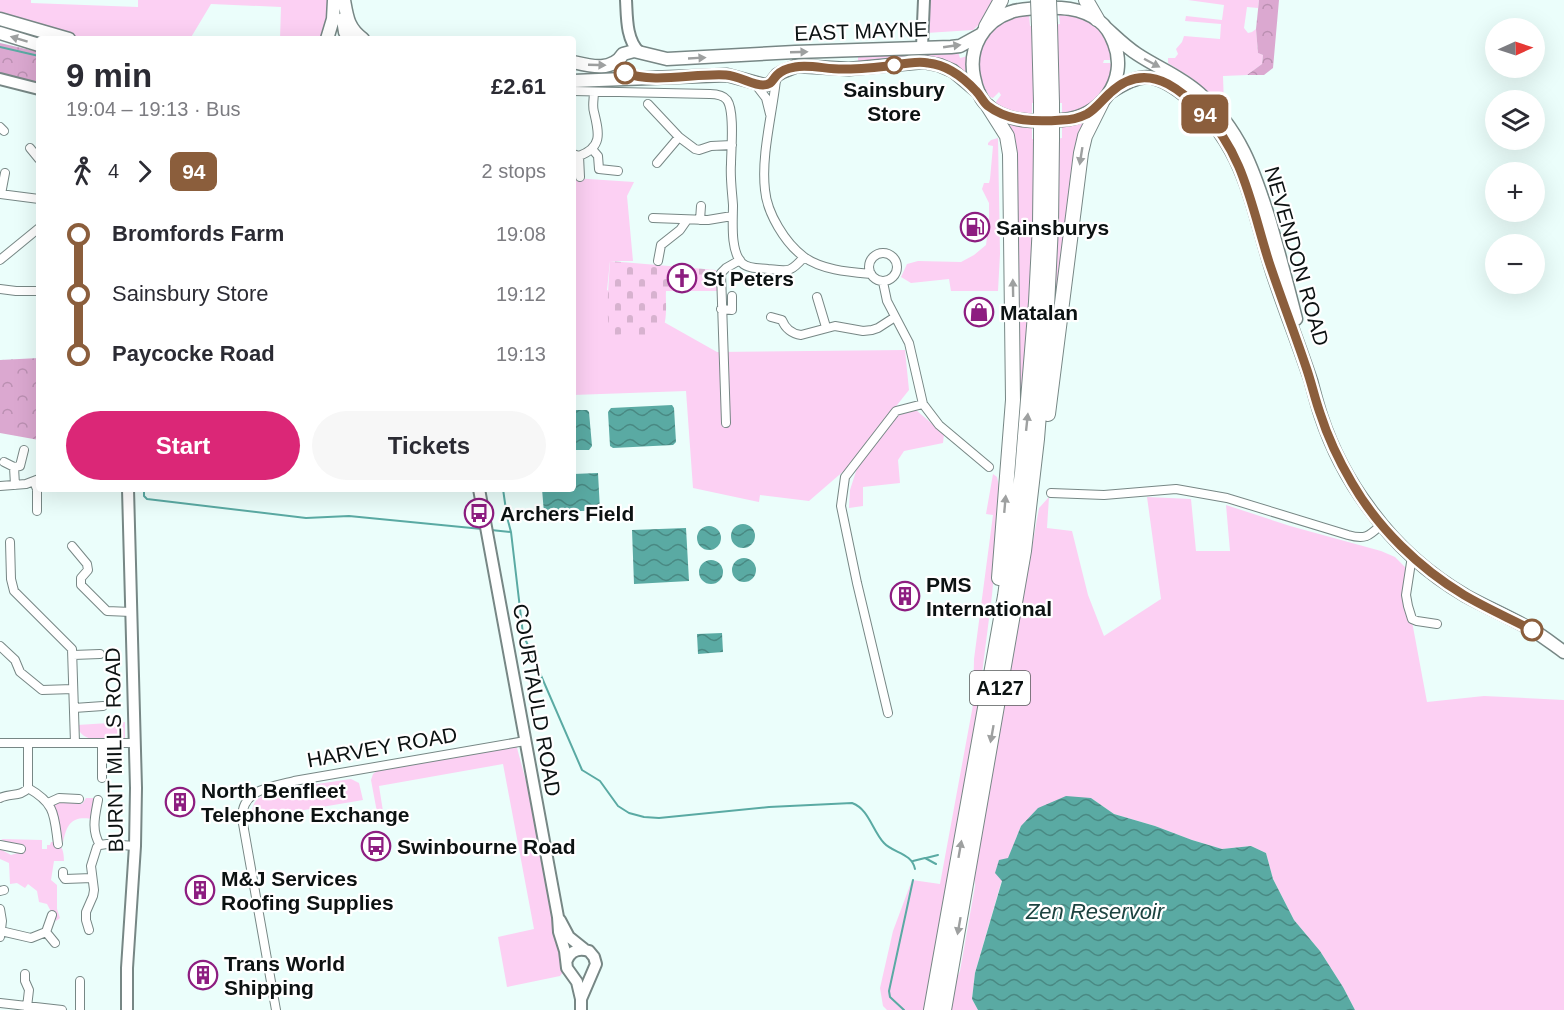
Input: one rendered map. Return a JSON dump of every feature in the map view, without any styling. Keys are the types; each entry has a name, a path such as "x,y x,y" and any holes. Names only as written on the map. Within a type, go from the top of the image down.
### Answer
{"highway":[{"path":"983,31 1001,0"},
{"name":"A127","path":"1038,0 1045,25"},
{"name":"A127","path":"1024,551 1037,438 1051,226 1045,25 1049,0"},
{"path":"1086,0 1102,23"},
{"name":"A127","path":"944,1010 1024,551 1040,472 1081,153 1085,136 1107,97"},
{"name":"A127","path":"985,708 1002,547 1012,429 1014,371 1010,147 1007,136 988,106"},
{"name":"A127","path":"931,1010 1012,550 1025,437 1047,139"}],"main road":[{"path":"328,36 333,19 334,0"},
{"path":"343,0 344,29 348,36"},
{"path":"343,0 350,26 360,36"},
{"path":"1069,8 1102,23 1113,41 1118,56 1116,78 1107,97 1087,114 1073,119 1060,120 1016,119 988,106 979,93 972,67 974,54 983,31 1005,14 1016,10 1069,8"},
{"path":"0,19 58,36"},
{"name":"NEVENDON ROAD","path":"1102,23 1137,54 1197,91 1220,114 1241,144 1264,201 1320,413 1352,484 1382,524 1412,556 1435,575 1464,595 1534,631 1564,652"},
{"name":"EAST MAYNE","path":"576,63 602,67 612,64 627,52 639,52 667,59 955,47 966,43 983,31"},
{"path":"0,33 36,44"},
{"path":"621,56 620,66 624,73 640,78"},
{"name":"EAST MAYNE","path":"740,56 769,62 774,65 776,76"},
{"name":"EAST MAYNE","path":"755,84 767,85 776,76 797,66 843,69 931,63 953,71 979,93"},
{"path":"576,81 727,75 755,84"},
{"name":"NEVENDON ROAD","path":"1107,97 1128,81 1136,78 1147,77 1158,80 1170,85 1195,104 1228,144 1248,188 1273,273 1311,381"}],"street":[{"path":"626,0 631,42 639,52"},
{"path":"922,47 924,0"},
{"path":"621,56 627,13"},
{"path":"776,76 765,167 765,191 773,217 781,233 804,257 843,272 871,274"},
{"path":"0,79 36,88"},
{"path":"755,84 766,98 770,115"},
{"path":"576,91 717,94 726,99 731,111 730,165 736,252 743,264 750,267 786,271 792,270 804,257"},
{"path":"580,177 576,155 592,149 596,144 597,122 594,113 594,92"},
{"path":"648,104 679,137 695,149 732,145"},
{"path":"657,163 679,137"},
{"path":"30,148 36,155"},
{"path":"592,149 598,156 599,169 618,171"},
{"path":"4,173 1,194 36,199"},
{"path":"700,220 701,206"},
{"path":"653,218 700,220 732,216"},
{"path":"658,261 661,245 680,230 683,220"},
{"path":"0,260 36,230"},
{"path":"881,253 891,255 896,259 898,267 893,278 883,282 874,279 871,274 869,267 874,256 881,253"},
{"path":"726,423 721,273 740,260"},
{"path":"883,282 887,301 909,343 923,404 939,425 989,467"},
{"path":"0,289 36,291"},
{"path":"722,309 732,310 732,296"},
{"path":"817,297 826,327"},
{"path":"771,317 782,320 783,324 795,334 801,335 835,326 863,331 872,330 896,317"},
{"path":"888,714 841,506 845,477 896,411 923,404"},
{"path":"4,462 14,467 20,466 24,450"},
{"path":"14,467 15,485"},
{"path":"0,486 36,481"},
{"path":"1051,493 1104,495 1176,489 1227,498 1362,538 1382,524"},
{"path":"37,492 37,511"},
{"name":"BURNT MILLS ROAD","path":"127,1010 136,788 128,492"},
{"name":"COURTAULD ROAD","path":"480,492 559,932 567,968 574,976 581,1004"},
{"path":"10,542 11,579 14,591 72,649 75,743"},
{"path":"72,546 87,564 88,570 81,578 81,585 107,611 131,612"},
{"path":"1412,556 1406,595 1412,619 1437,624"},
{"path":"0,646 15,660 20,672 38,688 42,690 73,689"},
{"path":"73,655 100,654"},
{"path":"74,708 103,706"},
{"name":"HARVEY ROAD","path":"276,1010 242,818 242,811 249,797 259,791 294,781 525,741"},
{"path":"102,742 102,778"},
{"path":"0,743 134,743"},
{"path":"0,798 21,794 28,788 28,743"},
{"path":"28,788 48,803 55,819 58,844"},
{"path":"48,803 59,798 79,799"},
{"path":"98,800 94,828 100,845"},
{"path":"89,930 82,919 93,896 91,873 97,848 107,844 135,846"},
{"path":"0,845 21,849"},
{"path":"63,872 65,879 92,878"},
{"path":"0,909 1,934 31,938 46,932 52,915"},
{"name":"COURTAULD ROAD","path":"558,918 569,938 592,954 595,960 595,968 581,1004"},
{"path":"46,932 55,943"},
{"path":"567,960 575,950 584,949"},
{"path":"25,974 30,1008"},
{"path":"574,976 583,978 591,975"},
{"path":"80,981 80,1010"},
{"path":"0,1003 62,1010"}],"green space":[{"path":"0,0 138,7 138,0 329,0 327,24 321,36 280,36 281,7 211,4 192,36 72,36 0,15"},
{"path":"930,0 996,0 985,19 973,30 926,33"},
{"path":"1188,0 1259,0 1258,8 1247,7 1244,28 1248,33 1256,29 1258,53 1263,55 1262,64 1247,75 1223,76 1224,106 1222,107 1193,79 1168,63 1168,58 1175,58 1178,54 1176,49 1184,36 1220,39 1221,24 1185,21 1186,16 1222,20 1224,5"},
{"path":"1259,0 1279,0 1273,68 1264,75 1247,75 1262,64 1263,55 1258,53 1256,29"},
{"path":"1029,14 1030,26 1036,26 1037,103 1032,103 1032,115 1012,112 995,103 1001,95 999,92 993,98 990,97 983,86 978,62 980,50 992,29 1002,21 1017,15"},
{"path":"1059,15 1076,15 1095,26 1104,36 1112,57 1110,60 1104,60 1103,63 1110,63 1113,67 1110,81 1098,100 1080,111 1062,115 1062,103 1055,103 1054,25 1060,24"},
{"path":"0,43 36,51 36,84 0,73"},
{"path":"958,52 960,58 968,56 968,73 965,75 954,68 847,64 858,61 858,55"},
{"path":"1000,119 1032,125 1032,139 1037,139 1030,339 1007,560 1013,150"},
{"path":"1085,120 1047,365 1056,139 1062,138 1062,125 1076,124"},
{"path":"998,138 1000,254 998,291 951,291 949,279 911,283 901,277 907,264 918,261 961,262 986,245 989,203 982,189 984,183 989,183 990,179 993,146 988,143"},
{"path":"576,178 634,182 627,196 633,261 610,261 607,290 717,352 905,350 909,390 846,469 809,501 760,495 759,502 693,488 686,391 576,395"},
{"path":"610,261 716,270 717,291 666,291 666,318 657,335 650,337 635,334 611,336 608,310"},
{"path":"36,358 36,439 0,433 0,360"},
{"path":"916,410 944,434 943,443 904,451 898,460 900,483 863,487 863,506 849,508 850,490 858,465 896,416"},
{"path":"993,474 997,477 1001,496 992,595 978,705 925,1010 887,1010 883,1006 880,988 893,931 912,880 940,884 973,705 974,659 993,515 986,514"},
{"path":"1049,497 1047,528 1072,531 1088,595 1104,636 1161,599 1147,497 1191,499 1196,551 1230,551 1226,505 1395,557 1406,568 1408,600 1427,702 1484,696 1564,700 1564,1010 1355,1010 1320,951 1294,920 1273,879 1266,853 1251,846 1222,849 1192,840 1114,814 1091,798 1021,826 1008,859 975,973 972,999 978,1010 950,1010 955,982 960,971 975,886 974,871 1039,508"},
{"path":"125,722 125,741 90,739 84,736 77,725"},
{"path":"516,744 531,800 564,971 560,976 507,987 498,937 534,929 503,764 379,786 385,824 379,823 371,780 377,771"},
{"path":"351,779 359,783 363,800 251,819 255,802 266,795"},
{"path":"86,798 100,798 97,820 83,818 73,821 67,829 63,843 52,805 64,801 82,804"},
{"path":"1,839 42,840 42,849 47,849 47,845 51,842 60,845 64,861 54,861 51,880 57,885 57,909 60,918 56,921 47,904 39,902 37,891 28,884 25,888 17,883 10,884 9,863 0,859 0,849 11,855 24,851 25,847"}],"water":[{"path":"672,405 676,442 673,445 613,448 610,446 608,412 611,408"},
{"path":"576,410 589,412 592,446 589,450 576,450"},
{"path":"598,473 600,510 544,513 542,492 576,492 576,474"},
{"path":"743,524 748,525 754,531 754,541 748,547 743,548 738,547 732,541 731,536 732,531 738,525"},
{"path":"709,526 714,527 720,533 720,543 714,549 709,550 704,549 698,543 697,538 698,533 704,527"},
{"path":"686,528 689,581 634,584 632,530"},
{"path":"744,558 749,559 755,565 755,575 749,581 744,582 739,581 733,575 732,570 733,565 739,559"},
{"path":"711,560 716,561 722,567 722,577 716,583 711,584 706,583 700,577 699,572 700,567 706,561"},
{"path":"722,633 723,652 698,654 697,634"},
{"name":"Zen Reservoir","path":"1066,796 1091,798 1114,814 1222,849 1251,846 1266,853 1273,879 1294,920 1320,951 1355,1010 978,1010 972,999 975,973 1002,881 995,873 999,860 1008,858 1021,826 1038,808"}],"waterway":[{"path":"0,47 36,55"},
{"path":"144,492 147,499 306,518 349,516 482,529"},
{"path":"491,530 511,532 503,492"},
{"path":"511,532 523,634 582,770 600,781 618,806 629,813 659,818 769,807 852,803 862,810 884,843 906,856 915,869"},
{"path":"926,858 938,855"},
{"path":"913,861 925,858 936,864"},
{"path":"904,1010 890,997 889,991 913,880"}],"bus line":[{"name":"94","path":"625,73 640,78 727,75 764,85 770,84 782,72 797,66 843,69 923,62 939,65 958,74 979,93 988,106 1009,117 1029,120 1078,118 1087,114 1111,92 1136,78 1152,78 1170,85 1207,116 1236,159 1248,188 1267,256 1328,436 1352,484 1382,524 1408,552 1435,575 1464,595 1532,630"}],"place":[{"name":"Sainsbury Store","path":"894,65"},
{"name":"Sainsburys","path":"975,227"},
{"name":"St Peters","path":"682,278"},
{"name":"Matalan","path":"979,312"},
{"name":"Archers Field","path":"479,513"},
{"name":"PMS International","path":"905,596"},
{"name":"North Benfleet Telephone Exchange","path":"180,802"},
{"name":"Swinbourne Road","path":"376,846"},
{"name":"M&J Services Roofing Supplies","path":"200,890"},
{"name":"Trans World Shipping","path":"203,975"}]}
